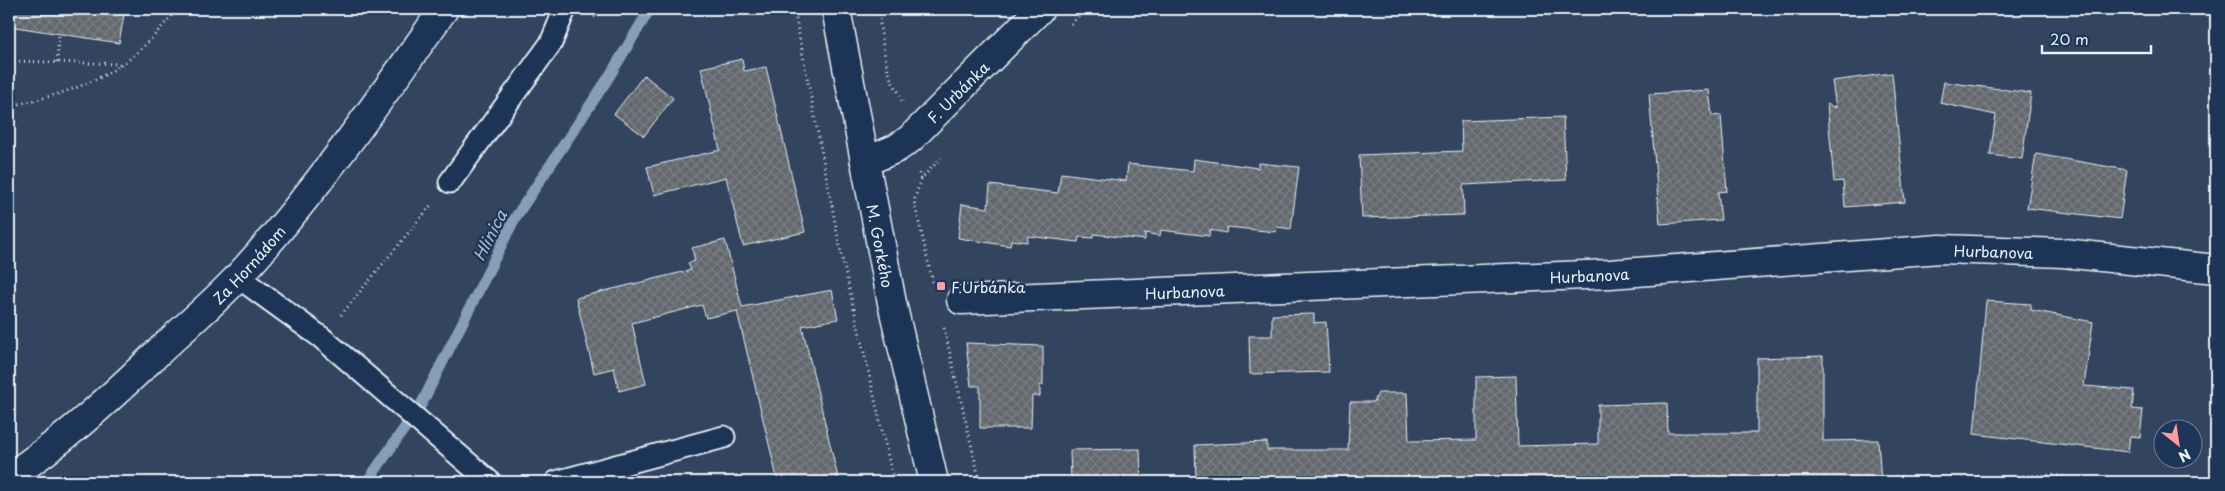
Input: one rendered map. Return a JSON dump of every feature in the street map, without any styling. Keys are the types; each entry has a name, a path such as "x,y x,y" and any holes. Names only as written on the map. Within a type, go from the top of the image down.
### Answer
{"street":[{"name":"Za Hornádom","path":"9,477 37,459 92,415 238,276 310,192 358,129 444,9"},
{"name":"M. Gorkého","path":"836,9 892,303 934,482"},
{"name":"F. Urbánka","path":"865,162 897,148 910,139 1040,9"},
{"name":"Hurbanova","path":"960,300 1610,274 1940,249 2064,253 2216,269"}],"lane":[{"path":"450,182 551,43 565,9"},
{"path":"238,276 322,338 490,482"},
{"path":"556,482 724,437"}],"path":[{"path":"9,106 52,98 123,64 156,34 177,9"},
{"path":"794,9 841,253 894,482"},
{"path":"57,62 59,34"},
{"path":"9,61 123,64"},
{"path":"322,338 450,182"},
{"path":"1959,482 1964,478 2050,475 2119,482"}],"building":[{"path":"9,9 125,9 119,43 9,26"},
{"path":"742,59 744,71 766,67 805,232 743,246 726,177 654,195 647,167 720,150 701,68"},
{"path":"1892,73 1905,202 1845,207 1843,181 1834,182 1827,104 1836,108 1832,81"},
{"path":"644,75 673,98 644,136 614,114"},
{"path":"1944,82 2031,93 2022,159 1990,155 1996,115 1940,103"},
{"path":"1709,90 1712,116 1721,115 1727,191 1718,192 1721,220 1660,224 1649,94"},
{"path":"1563,117 1566,180 1463,185 1464,215 1362,218 1359,155 1462,151 1461,121"},
{"path":"2036,154 2127,170 2120,219 2027,208"},
{"path":"1194,159 1258,168 1258,163 1299,167 1291,229 1277,227 1276,232 1227,227 1226,233 1210,230 1209,236 1161,230 1160,236 1145,233 1145,240 1094,234 1093,238 1079,237 1078,242 1028,236 1027,242 1011,240 1010,246 958,238 962,204 988,208 990,185 1058,193 1061,173 1126,181 1128,164 1193,171"},
{"path":"725,240 742,307 832,290 838,319 802,326 839,482 778,482 737,311 706,318 702,305 632,323 646,384 619,391 614,368 594,373 576,298 691,270 688,263 695,261 692,248"},
{"path":"1986,301 2031,304 2031,310 2093,322 2084,386 2134,390 2132,409 2143,410 2140,437 2130,436 2128,452 1974,434"},
{"path":"1314,314 1314,323 1326,322 1329,372 1250,374 1249,336 1272,336 1272,315"},
{"path":"966,343 1043,346 1043,385 1040,385 1040,396 1032,396 1031,428 980,428 980,386 971,386"},
{"path":"1823,356 1823,441 1878,440 1881,482 1196,482 1195,445 1267,442 1267,450 1348,450 1350,402 1374,402 1378,393 1407,393 1409,441 1476,440 1476,377 1516,376 1518,446 1598,444 1598,405 1667,403 1668,433 1757,433 1757,358"},
{"path":"1140,449 1141,482 1071,482 1070,450"}],"waterway":[{"name":"Hlinica","path":"367,482 422,403 515,218 607,80 650,9"}],"place":[{"name":"F.Urbánka","path":"941,286"}]}
